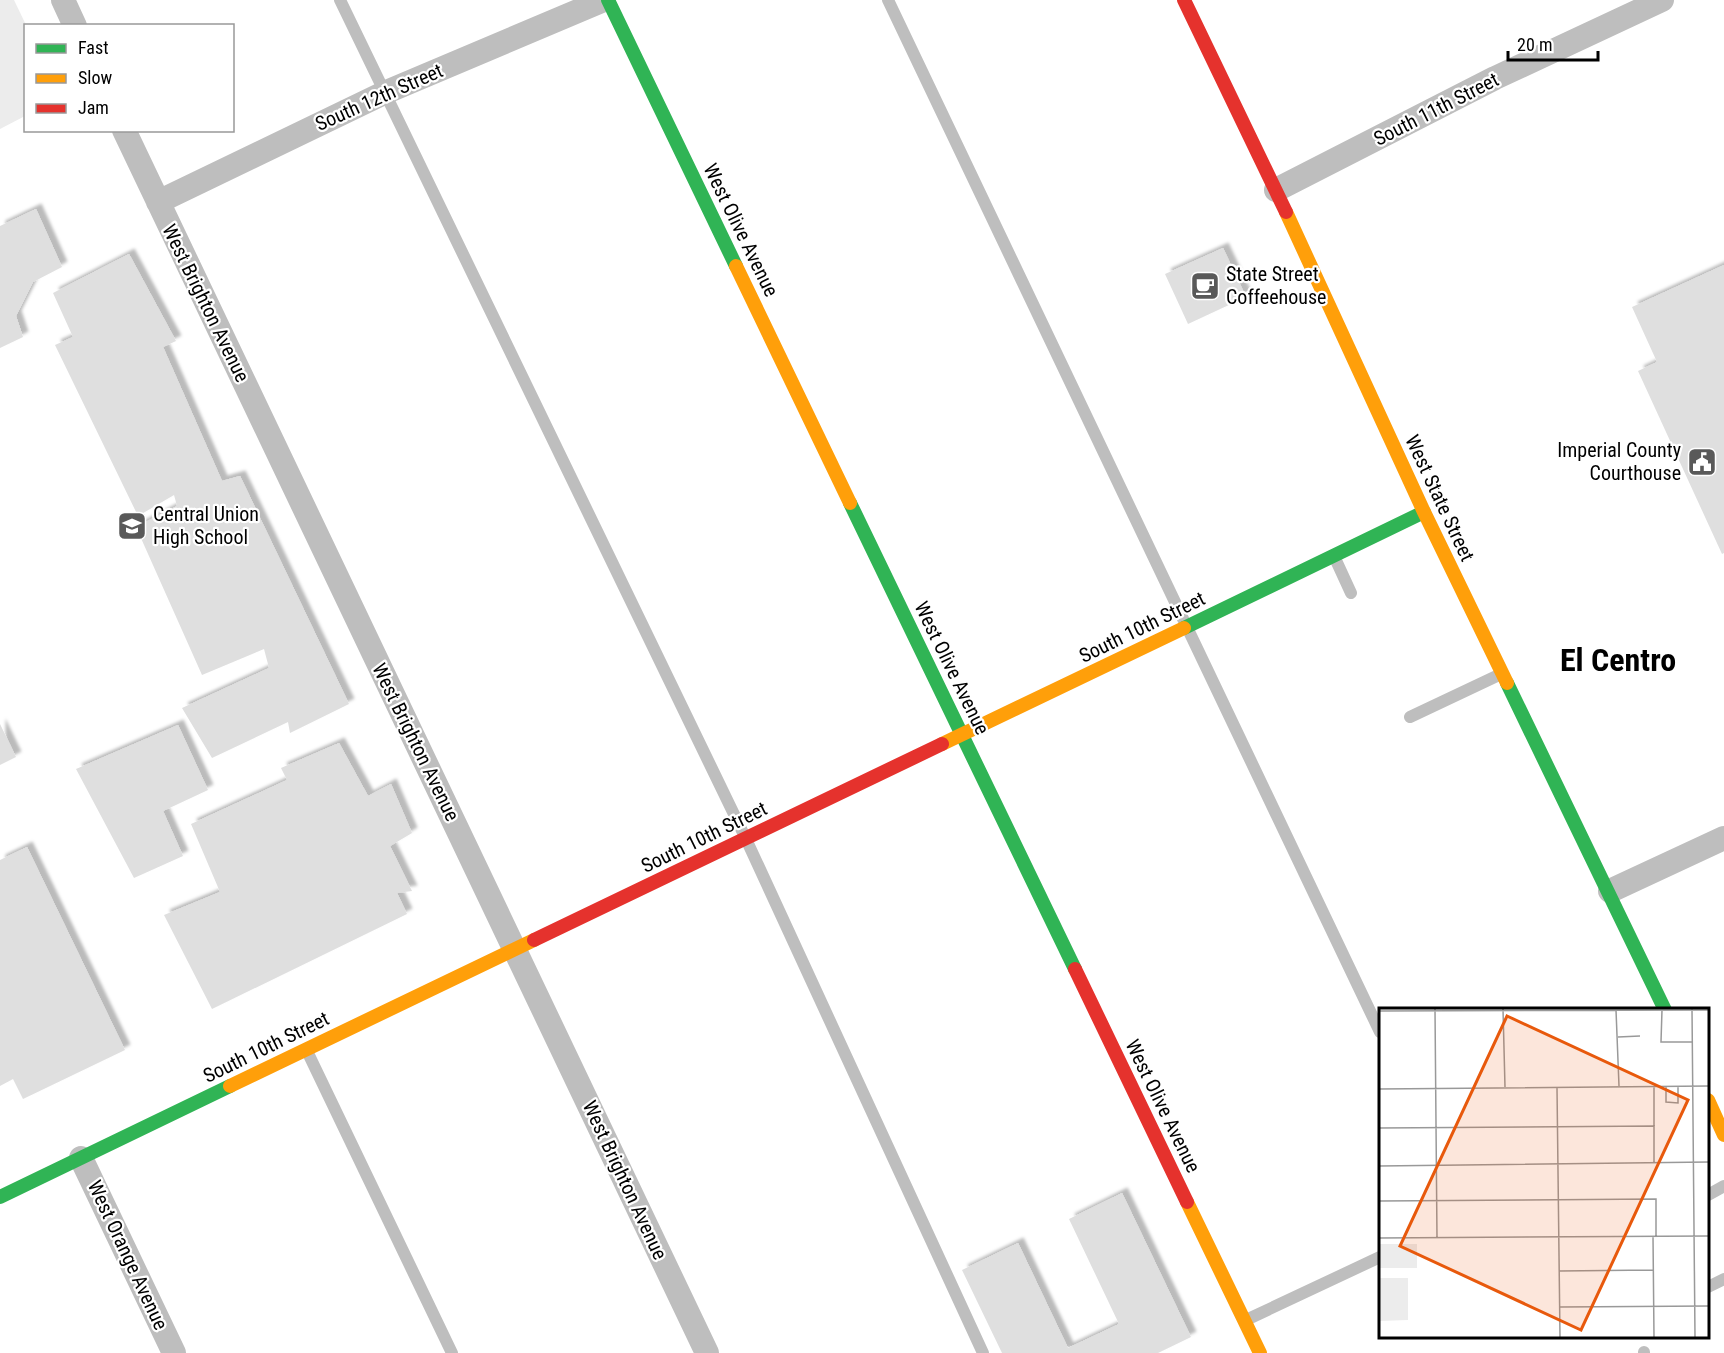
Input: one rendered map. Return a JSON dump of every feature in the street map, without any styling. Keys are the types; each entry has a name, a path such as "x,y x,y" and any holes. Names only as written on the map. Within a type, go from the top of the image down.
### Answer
{"street":[{"path":"63,0 74,24"},
{"name":"South 12th Street","path":"158,202 384,93 606,0"},
{"name":"West Olive Avenue","path":"606,0 963,734 1260,1353"},
{"name":"West State Street","path":"1184,0 1276,190 1424,513 1610,891 1664,1008"},
{"name":"South 11th Street","path":"1276,190 1495,78 1662,0"},
{"name":"West Brighton Avenue","path":"125,132 707,1353"},
{"name":"South 10th Street","path":"0,1197 1424,513"},
{"path":"1610,891 1724,838"},
{"path":"1709,1105 1724,1135"},
{"name":"West Orange Avenue","path":"81,1158 174,1353"}],"lane":[{"path":"340,0 746,839 983,1353"},
{"path":"888,0 1189,626 1379,1030"},
{"path":"1334,556 1351,593"},
{"path":"1410,717 1503,673"},
{"path":"306,1050 452,1353"},
{"path":"1709,1194 1724,1186"},
{"path":"1245,1321 1379,1257"},
{"path":"1709,1286 1724,1279"}],"shaded area":[{"path":"0,0 14,0 26,24 24,117 0,129"}],"building":[{"path":"36,209 62,267 33,282 16,316 23,337 0,348 0,226"},
{"name":"State Street Coffeehouse","path":"1223,248 1246,297 1188,324 1165,274"},
{"path":"129,254 176,341 163,347 222,481 240,476 349,704 290,733 288,722 212,758 182,708 269,668 264,649 202,675 136,527 177,506 174,495 138,516 55,345 73,337 53,293"},
{"name":"Imperial County Courthouse","path":"1724,265 1724,553 1722,554 1638,371 1657,362 1632,307"},
{"path":"0,724 16,757 0,765"},
{"path":"178,725 208,790 163,811 183,856 134,878 76,769"},
{"path":"339,743 368,796 391,784 412,833 390,846 412,891 397,893 407,914 212,1009 164,915 220,892 191,824 287,780 281,768"},
{"path":"27,847 125,1050 23,1099 13,1079 0,1086 0,860"},
{"path":"1122,1193 1191,1337 1158,1353 1002,1353 962,1270 1018,1243 1068,1348 1119,1324 1069,1219"}],"traffic: fast":[{"path":"608,0 736,266"},
{"path":"850,503 1075,969"},
{"path":"1184,628 1424,512"},
{"path":"1507,683 1664,1008"},
{"path":"0,1197 230,1086"}],"traffic: slow":[{"path":"1286,212 1424,512 1507,683"},
{"path":"736,266 850,503"},
{"path":"942,744 1184,628"},
{"path":"230,1086 534,940"},
{"path":"1709,1102 1724,1135"},
{"path":"1187,1202 1260,1353"}],"traffic: jam":[{"path":"1184,0 1286,212"},
{"path":"534,940 942,744"},
{"path":"1075,969 1187,1202"}],"place":[{"name":"State Street Coffeehouse","path":"1205,286"},
{"name":"Imperial County Courthouse","path":"1702,462"},
{"name":"Central Union High School","path":"132,526"}],"district":[{"name":"El Centro","path":"1618,660"}]}
